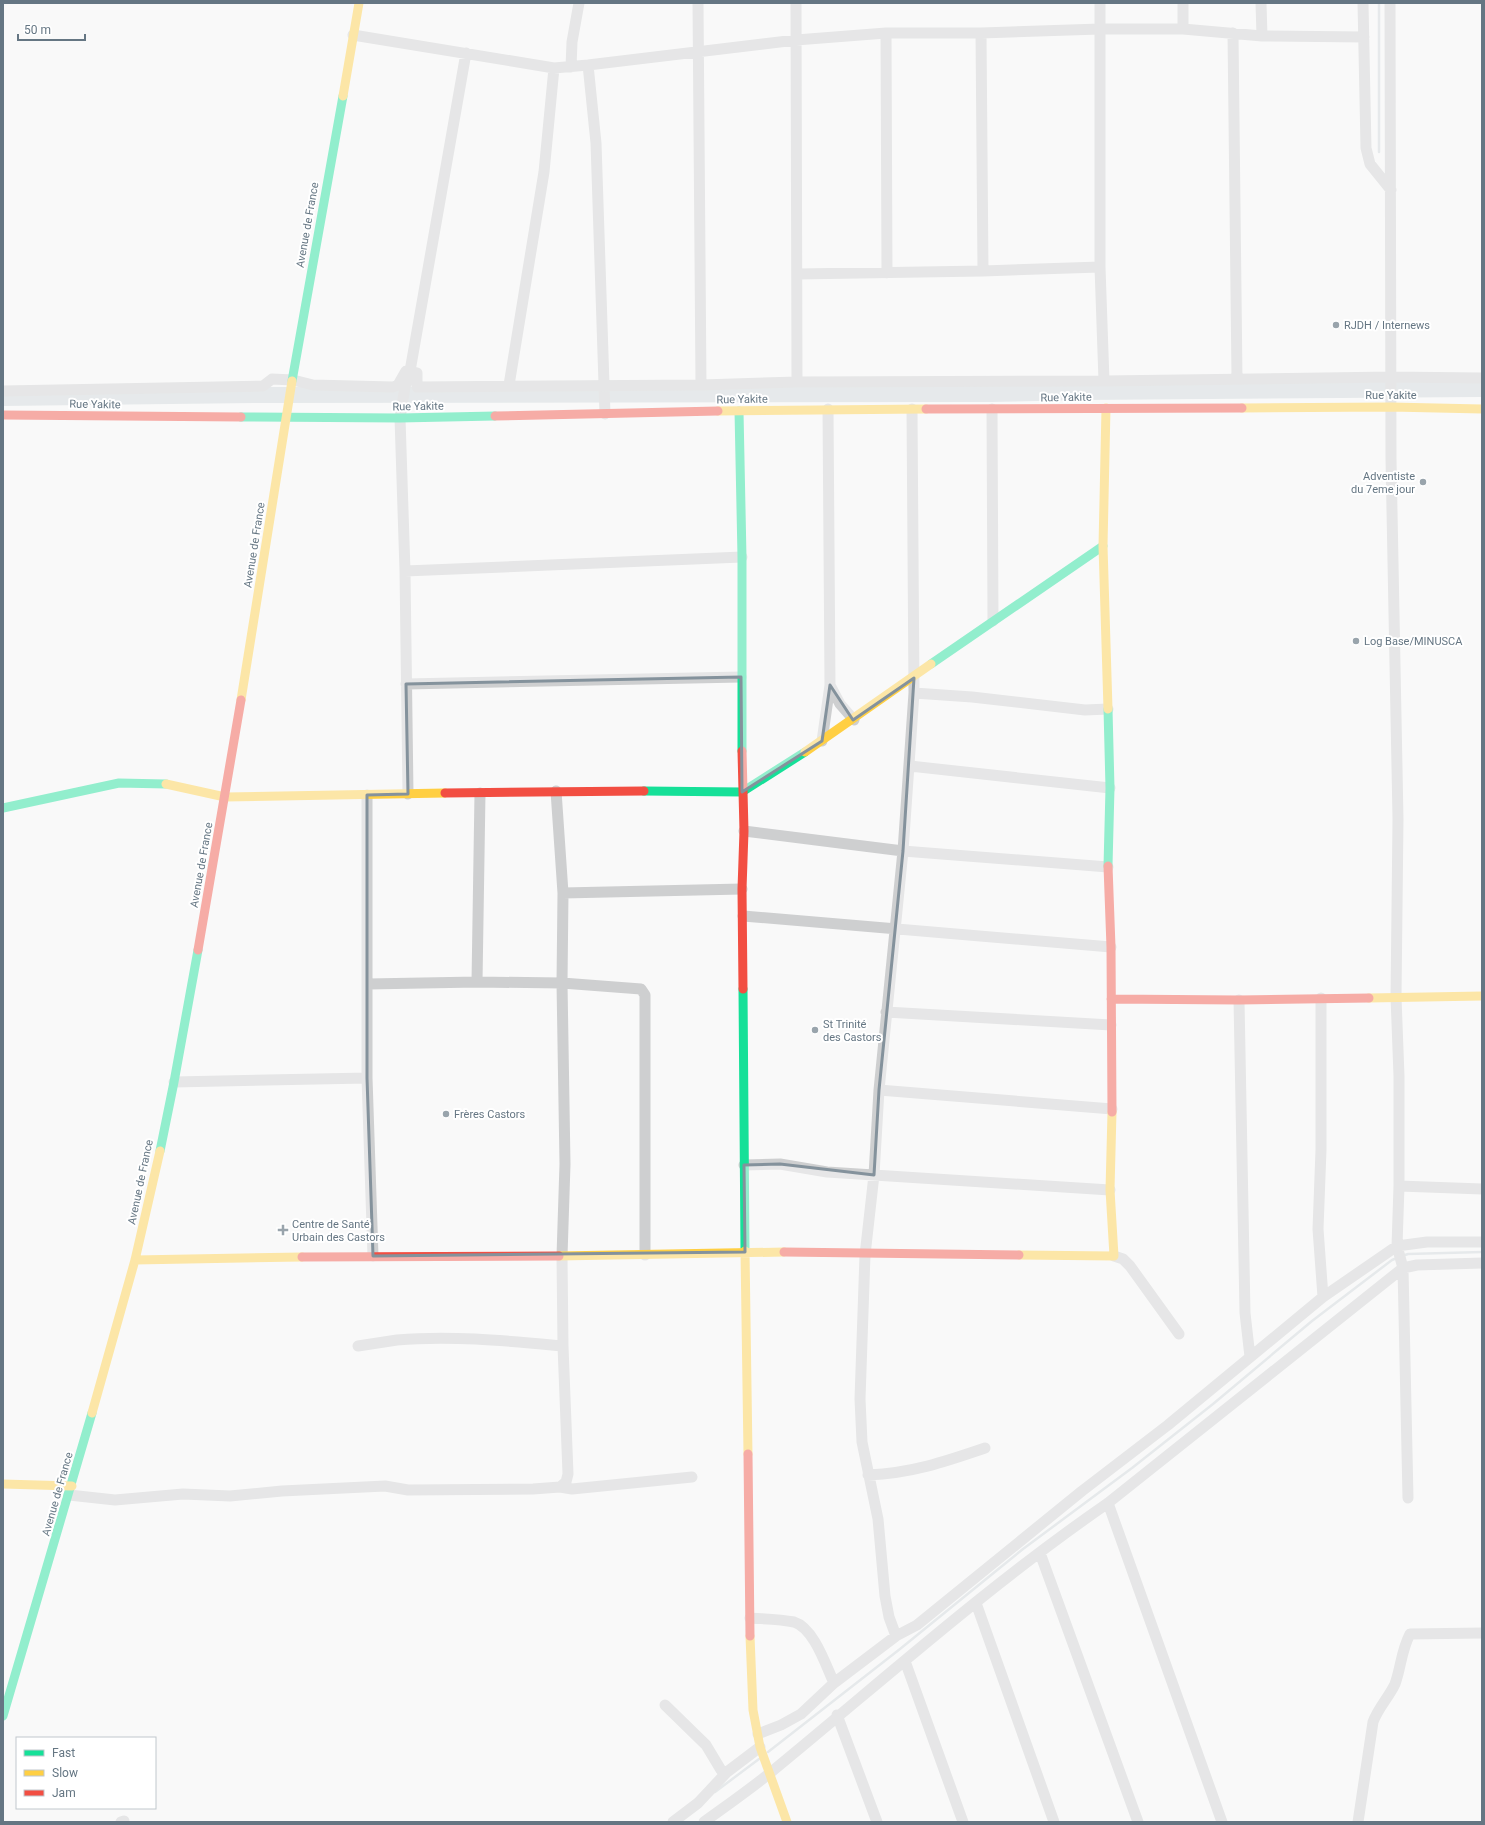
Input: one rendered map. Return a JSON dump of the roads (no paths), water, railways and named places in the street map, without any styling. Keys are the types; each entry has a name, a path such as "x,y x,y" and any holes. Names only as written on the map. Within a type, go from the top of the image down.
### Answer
{"street":[{"name":"Avenue de France","path":"3,1716 70,1491 136,1260 174,1082 225,797 288,406 359,3"},
{"path":"571,67 572,42 580,3"},
{"path":"698,3 701,385"},
{"path":"796,3 798,274 797,382"},
{"path":"1100,3 1100,267 1104,381"},
{"path":"1183,3 1183,30"},
{"path":"1261,3 1262,36"},
{"path":"1364,3 1366,148 1370,164 1391,190"},
{"path":"1390,3 1391,467 1398,819 1396,996 1399,1076 1399,1186 1397,1246 1403,1268 1408,1498"},
{"path":"353,35 554,68 796,40 886,33 981,33 1100,29 1183,30 1262,36 1364,36"},
{"path":"886,33 887,273"},
{"path":"981,33 983,271"},
{"path":"1233,33 1237,378"},
{"path":"408,794 401,416 466,53"},
{"path":"588,65 596,143 605,414"},
{"path":"509,385 544,172 554,68"},
{"path":"798,274 983,271 1100,267"},
{"path":"3,391 263,386 272,379 313,385 393,387 398,385 406,371 417,372 417,387 509,385 701,385 797,382 1104,381 1237,378 1482,378"},
{"path":"1106,408 1103,546 1110,788 1108,867 1111,947 1112,1109 1110,1190 1114,1256"},
{"name":"Rue Yakite","path":"3,415 287,418 605,414 828,409 1482,408"},
{"path":"822,741 830,685 828,409"},
{"path":"896,1636 889,1617 885,1596 878,1519 862,1442 860,1399 865,1255 874,1175 878,1090 896,930 903,851 914,693 912,409"},
{"path":"992,409 993,621"},
{"path":"739,411 742,557 742,792 744,831 742,889 744,1165 751,1677 753,1710 760,1747 787,1822"},
{"path":"3,808 119,783 159,783 225,797 556,791 742,792 854,720 993,621 1103,546"},
{"path":"405,570 742,557"},
{"path":"406,684 741,677"},
{"path":"830,685 840,704 854,720"},
{"path":"914,693 972,697 1085,710 1108,709"},
{"path":"910,766 1110,788"},
{"path":"556,791 563,893 562,983 565,1164 562,1256 563,1346 568,1474 566,1482 560,1487"},
{"path":"478,982 480,793"},
{"path":"368,795 367,1078 373,1256"},
{"path":"744,831 903,851 1108,867"},
{"path":"563,893 742,889"},
{"path":"743,916 1111,947"},
{"path":"368,984 478,982 562,983 634,988 641,990 645,995 645,1255"},
{"path":"1111,999 1239,1000 1396,996 1482,996"},
{"path":"1321,998 1321,1150 1318,1229 1323,1297"},
{"path":"1239,1000 1245,1313 1250,1357"},
{"path":"886,1012 1111,1025"},
{"path":"174,1082 367,1078"},
{"path":"878,1090 1112,1109"},
{"path":"744,1165 780,1164 827,1172 1110,1190"},
{"path":"1399,1186 1482,1189"},
{"path":"758,1734 781,1725 801,1714 834,1683 896,1636 917,1625 1082,1490 1168,1425 1323,1297 1397,1246 1427,1242 1482,1242"},
{"path":"136,1260 373,1256 645,1255 745,1252 865,1255 1114,1256 1123,1259 1130,1266 1179,1334"},
{"path":"704,1822 905,1662 976,1603 1074,1526 1108,1503 1403,1268 1417,1265 1482,1263"},
{"path":"358,1346 398,1340 454,1339 505,1340 563,1346"},
{"path":"868,1475 892,1474 920,1469 985,1448"},
{"path":"3,1484 70,1491 115,1500 183,1494 230,1496 282,1491 385,1486 408,1490 533,1489 560,1487 572,1489 692,1476"},
{"path":"1108,1503 1222,1822"},
{"path":"1040,1553 1138,1822"},
{"path":"976,1603 1054,1822"},
{"path":"750,1618 795,1623 806,1629 816,1644 834,1683"},
{"path":"1358,1822 1373,1722 1376,1714 1394,1684 1403,1646 1410,1634 1482,1633"},
{"path":"905,1662 963,1822"},
{"path":"665,1705 706,1745 721,1770 727,1772"},
{"path":"837,1715 877,1822"},
{"path":"673,1822 698,1803 727,1772 760,1747"}],"waterway":[{"path":"1379,3 1379,152"},
{"path":"3,398 255,395 991,394 1482,389"},
{"path":"1402,1256 1408,1254 1482,1252"},
{"path":"768,1752 900,1649 1023,1549 1132,1468 1213,1404 1312,1321 1392,1260 1397,1258"},
{"path":"715,1792 759,1759"}],"place":[{"name":"RJDH / Internews","path":"1336,325"},
{"name":"Adventiste du 7eme jour","path":"1423,482"},
{"name":"Log Base/MINUSCA","path":"1356,641"},
{"name":"St Trinité des Castors","path":"815,1030"},
{"name":"Frères Castors","path":"446,1114"},
{"name":"Centre de Santé Urbain des Castors","path":"283,1230"}]}
